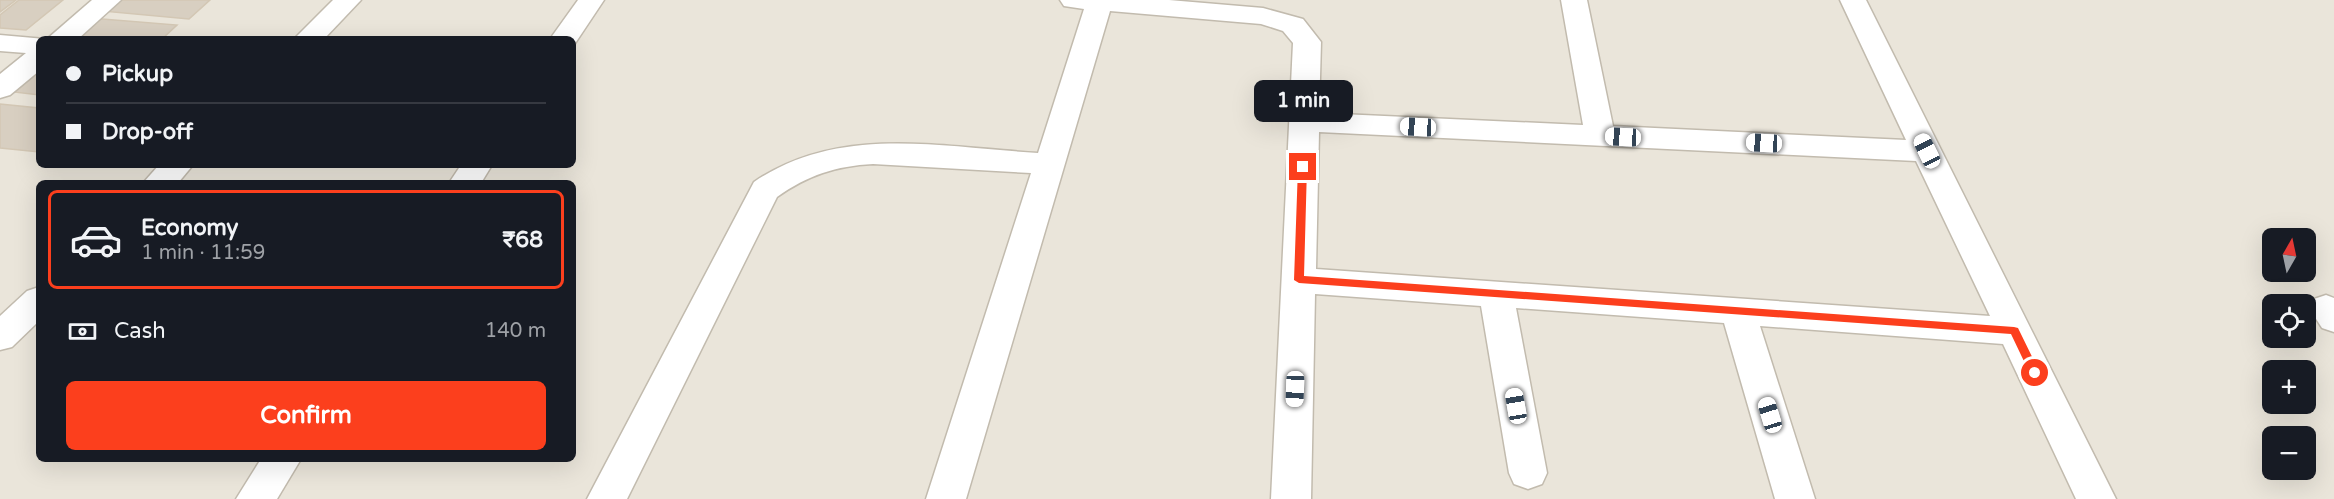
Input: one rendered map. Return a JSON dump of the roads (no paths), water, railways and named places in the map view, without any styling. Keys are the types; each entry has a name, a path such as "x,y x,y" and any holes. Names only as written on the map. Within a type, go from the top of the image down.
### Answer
{"street":[{"path":"65,36 108,0"},
{"path":"311,36 348,0"},
{"path":"566,36 591,0"},
{"path":"1574,0 1600,136"},
{"path":"1853,0 2096,499"},
{"path":"946,499 1049,164 1090,1 1263,16 1293,25 1307,42 1291,499"},
{"path":"0,43 36,46"},
{"path":"0,89 36,59"},
{"path":"1304,122 1927,151"},
{"path":"607,499 765,190 784,175 820,161 870,152 1049,164"},
{"path":"162,180 175,168"},
{"path":"1299,280 2014,331"},
{"path":"1496,294 1527,473"},
{"path":"0,337 36,303"},
{"path":"1738,311 1795,499"},
{"path":"256,499 280,462"}]}
